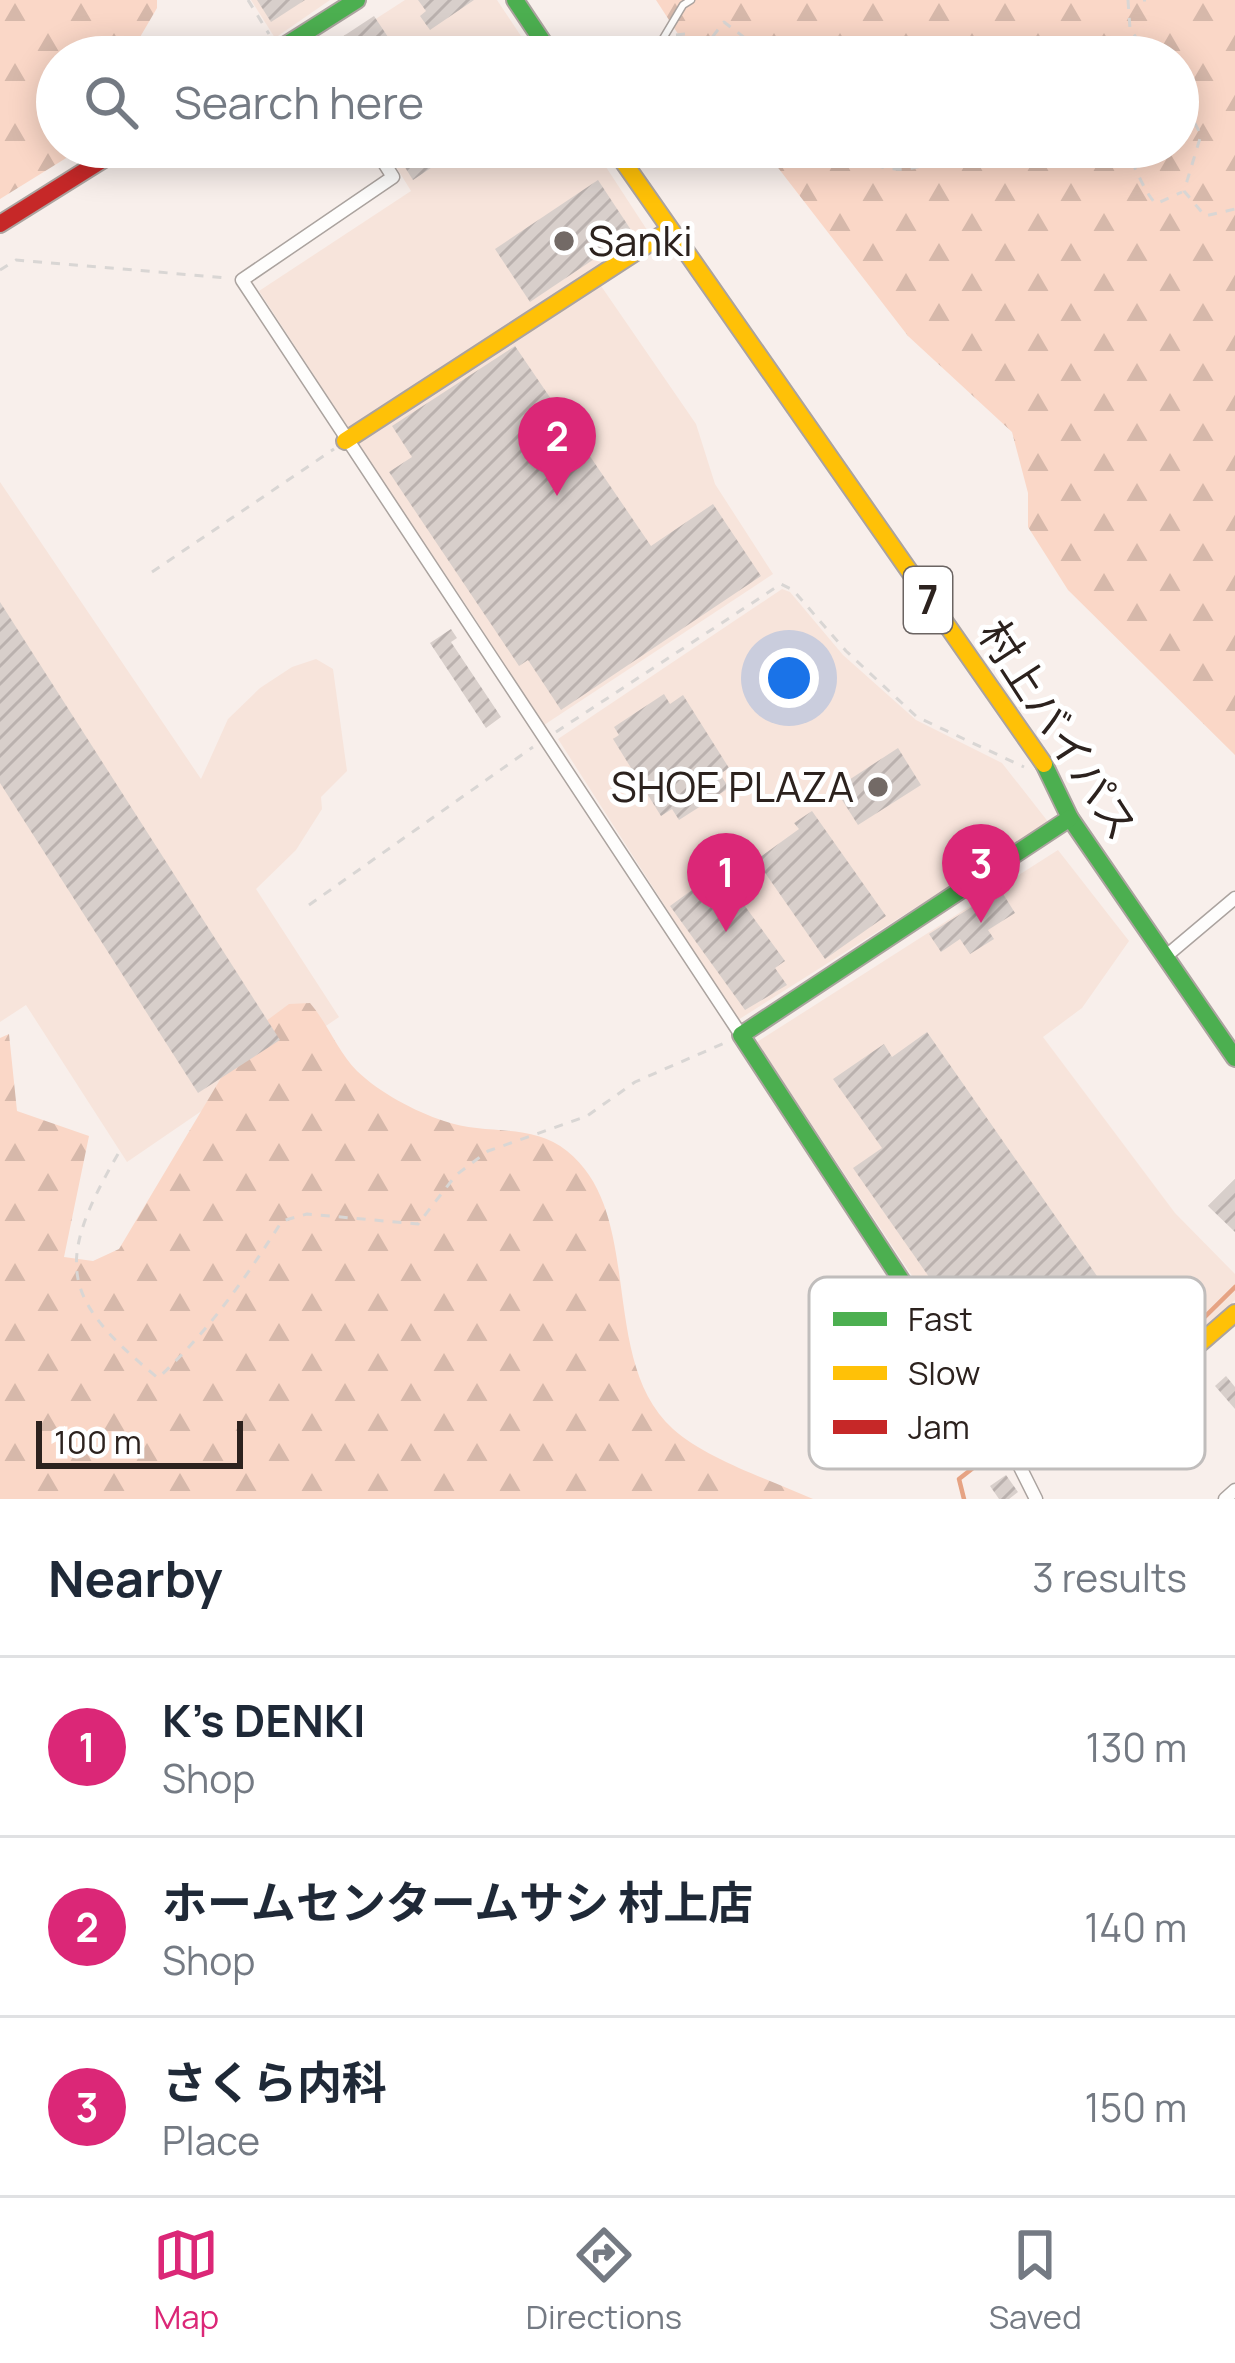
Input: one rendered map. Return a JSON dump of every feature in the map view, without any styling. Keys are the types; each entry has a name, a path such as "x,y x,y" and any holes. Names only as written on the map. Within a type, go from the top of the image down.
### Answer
{"main road":[{"path":"303,35 357,0"},
{"path":"515,0 539,36"},
{"path":"0,224 89,168"},
{"name":"村上バイパス","path":"627,168 1048,769 1070,818 1235,1058"},
{"path":"345,441 668,230"},
{"path":"900,1277 741,1035 1070,818"},
{"path":"1205,1339 1235,1313"}],"street":[{"path":"387,168 393,177 242,280 741,1035"},
{"path":"1165,957 1235,898"},
{"path":"1022,1469 1036,1499"},
{"path":"1225,1499 1235,1490"}],"lane":[{"path":"662,36 682,5 691,0"}],"path":[{"path":"248,0 265,36"},
{"path":"1128,0 1130,28 1136,36"},
{"path":"713,36 724,22 742,36"},
{"path":"662,36 688,36"},
{"path":"1135,168 1145,193 1156,204 1184,190 1191,168"},
{"path":"1184,190 1205,216 1235,209"},
{"path":"0,270 16,260 242,280"},
{"path":"152,572 345,441"},
{"path":"309,905 543,740 781,584 793,590 846,651 917,717 1030,770 1048,769"},
{"path":"118,1154 91,1202 76,1271 90,1313 123,1350 158,1378 196,1343 244,1282 282,1221 307,1214 418,1224 456,1175 488,1151 586,1116 635,1082 741,1035"}],"shaded area":[{"path":"251,0 330,0 278,36"},
{"path":"405,0 497,0 521,36 349,36"},
{"path":"397,168 607,168 649,233 349,429 259,291 411,191"},
{"path":"599,283 696,424 715,484 773,574 541,727 476,620 355,440"},
{"path":"0,482 201,779 228,719 260,688 292,667 316,659 333,669 347,771 321,797 322,809 296,850 256,889 339,1017 127,1162 26,1005 0,1022"},
{"path":"782,589 790,592 843,655 916,720 1002,763 1049,823 738,1020 558,739"},
{"path":"1058,850 1129,941 1082,1008 1043,1037 1175,1213 1235,1274 1235,1300 1205,1327 1205,1277 913,1277 757,1042"}],"green space":[{"path":"0,0 157,0 141,36 36,36 36,168 50,168 0,199"},
{"path":"656,0 1235,0 1235,755 1068,590 1028,527 1028,493 1012,432 908,336 778,168 1199,168 1199,36 679,36"},
{"path":"310,1003 357,1071 398,1100 444,1121 538,1136 567,1151 591,1178 606,1211 635,1365 650,1400 687,1440 813,1499 0,1499 0,1038 9,1034 17,1111 89,1136 64,1257 93,1261 119,1249 246,1036 289,1004"}],"building":[{"path":"257,0 305,0 271,22"},
{"path":"418,0 474,0 430,30 420,16 426,11"},
{"path":"374,16 387,36 344,36"},
{"path":"405,168 431,168 413,180"},
{"name":"Sanki","path":"598,180 633,233 530,302 495,249"},
{"path":"515,346 651,546 713,504 761,576 561,710 528,660 519,666 389,472 412,457 392,426"},
{"path":"0,602 280,1040 198,1093 0,783"},
{"path":"451,629 457,638 451,642 501,717 486,728 430,643"},
{"path":"664,694 670,704 683,695 729,768 720,774 729,788 679,820 672,809 661,816 613,739 619,735 614,727"},
{"name":"SHOE PLAZA","path":"898,748 921,785 858,825 835,789"},
{"path":"812,811 886,916 825,959 756,860 799,829 794,823"},
{"path":"717,860 727,873 723,876 785,961 775,968 787,985 745,1010 670,906 696,887 690,879"},
{"path":"1000,889 1015,913 988,930 994,939 970,954 960,939 941,952 929,934"},
{"path":"927,1032 1098,1277 929,1277 853,1168 882,1148 833,1079 884,1044 892,1057"},
{"path":"1235,1179 1235,1232 1208,1206"},
{"path":"1226,1376 1235,1387 1235,1409 1215,1386"},
{"path":"1006,1475 1018,1492 999,1499 990,1486"}],"waterway":[{"path":"1205,1317 1235,1287"},
{"path":"964,1499 959,1479 972,1469"}],"traffic: fast":[{"path":"300,36 357,0"},
{"path":"515,0 539,36"},
{"path":"1044,764 1070,818 1235,1058"},
{"path":"899,1277 741,1035 1070,818"}],"traffic: slow":[{"path":"628,168 1044,764"},
{"path":"345,441 668,231"},
{"path":"1205,1339 1235,1313"}],"traffic: jam":[{"path":"0,224 89,168"}],"place":[{"name":"Sanki","path":"564,241"},
{"name":"ホームセンタームサシ 村上店","path":"557,496"},
{"name":"SHOE PLAZA","path":"878,787"},
{"name":"さくら内科","path":"981,923"},
{"name":"K's DENKI","path":"726,932"}]}
